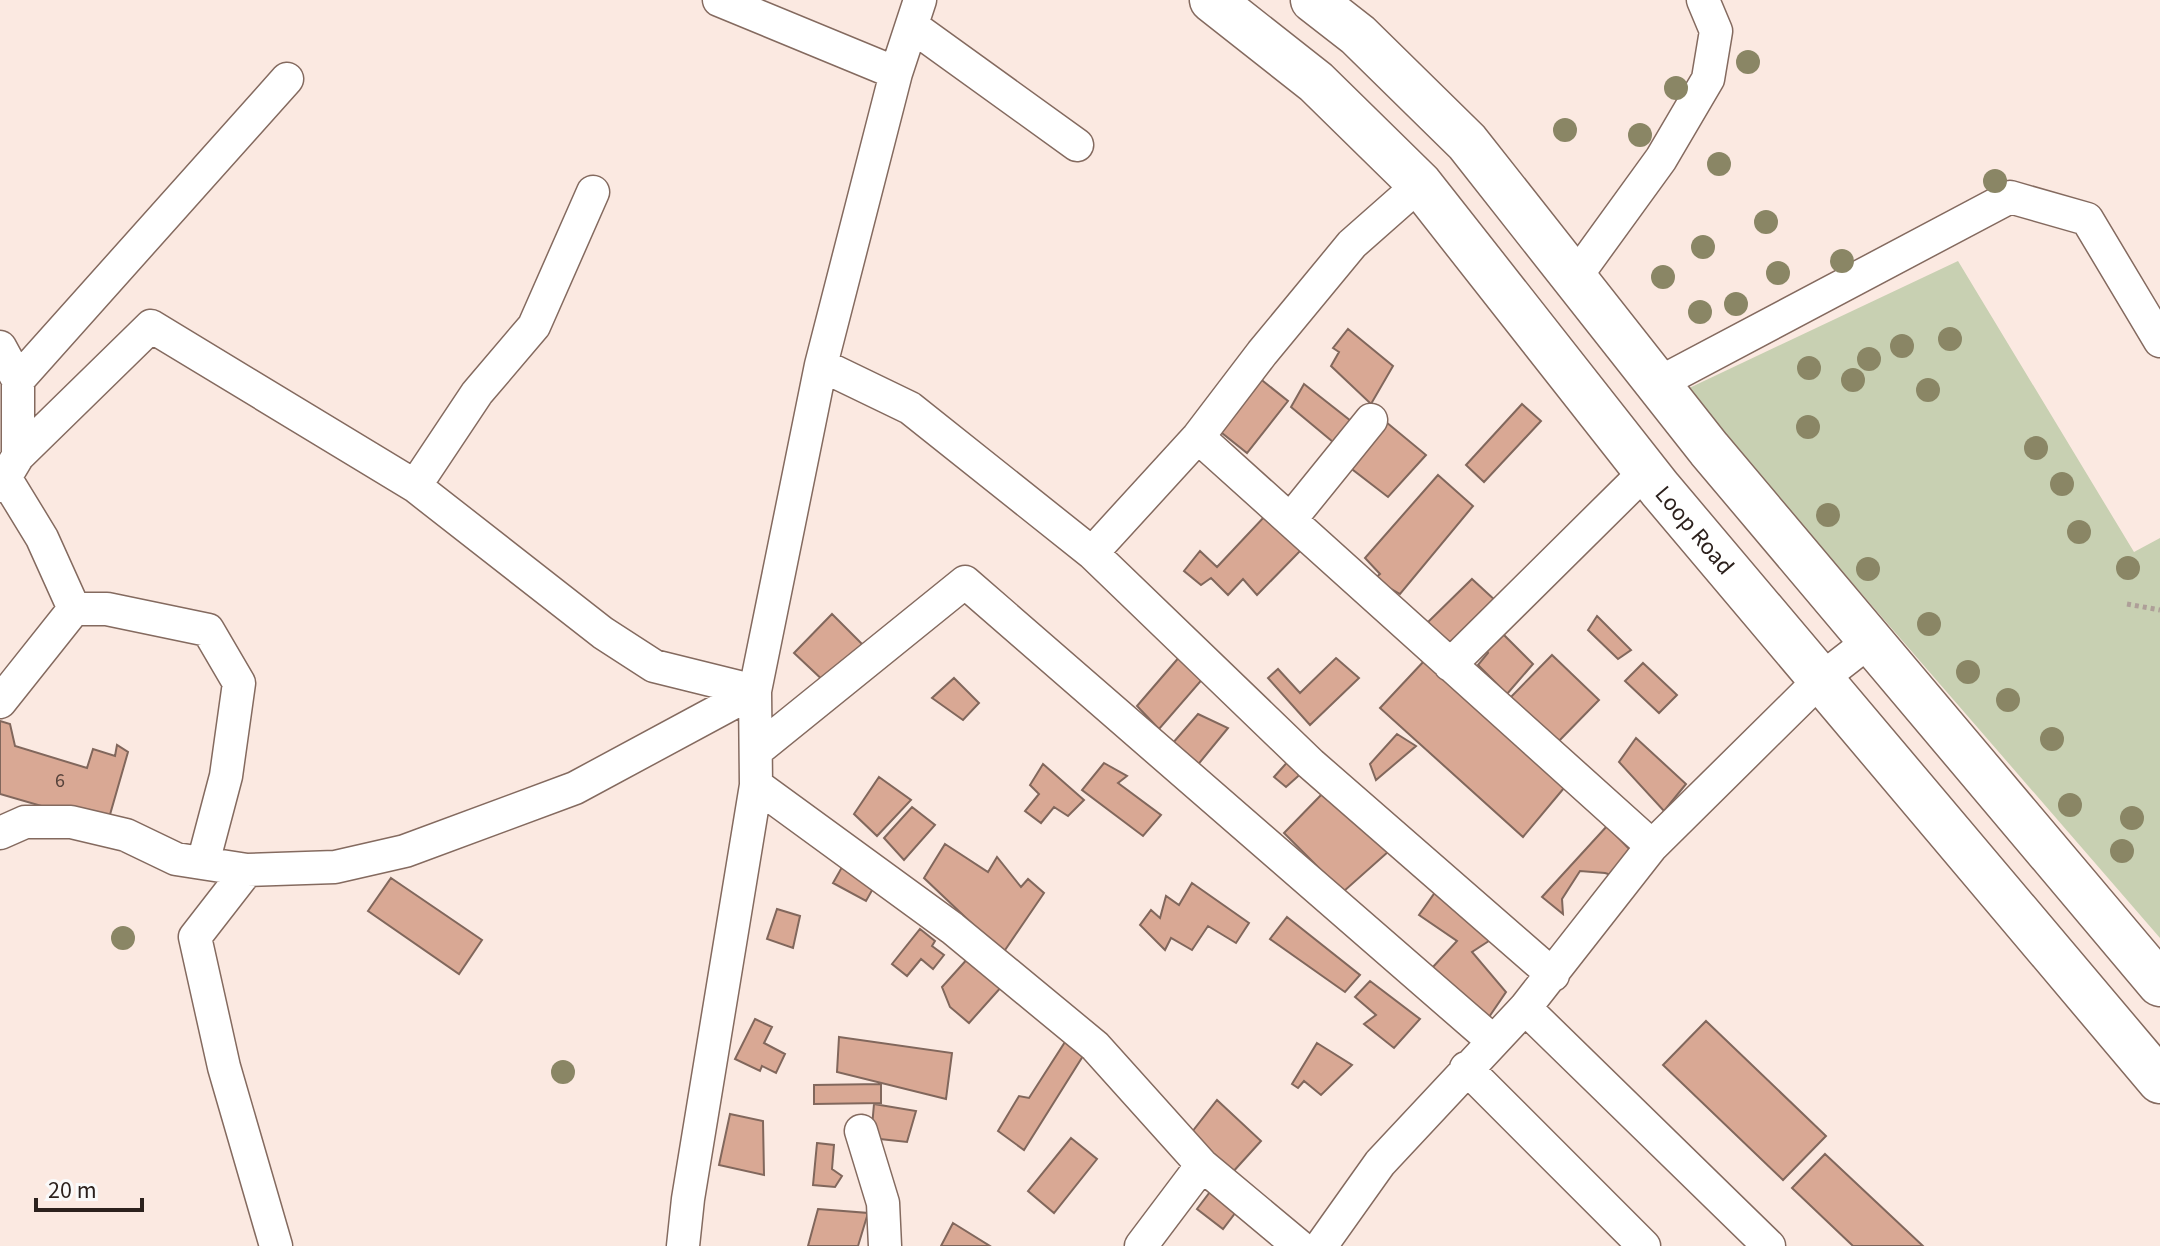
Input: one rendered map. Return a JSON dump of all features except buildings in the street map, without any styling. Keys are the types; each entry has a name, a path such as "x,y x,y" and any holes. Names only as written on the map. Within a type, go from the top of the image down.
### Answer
{"main road":[{"name":"Loop Road","path":"1212,0 1316,82 1420,184 1646,471 2160,1081"},
{"path":"1313,0 1358,35 1467,142 1719,461 2160,984"}],"street":[{"path":"719,0 896,73"},
{"path":"1574,279 1661,159 1708,79 1716,31 1703,0"},
{"path":"683,1246 690,1184 756,785 755,691 821,365 896,73 916,13 1077,145"},
{"path":"18,380 287,79"},
{"path":"1092,553 1198,437 1352,244 1420,184"},
{"path":"415,486 477,393 534,326 593,192"},
{"path":"1657,384 2010,197 2087,219 2160,341"},
{"path":"8,474 151,326 415,486 603,633 654,666 755,691"},
{"path":"0,347 18,380 8,474 42,538 74,609"},
{"path":"821,365 910,408 1092,553 1311,764 1553,975"},
{"path":"1290,520 1371,420"},
{"path":"1198,437 1652,846"},
{"path":"1450,665 1646,471"},
{"path":"756,751 965,582 1121,721 1493,1041"},
{"path":"0,702 74,609"},
{"path":"74,609 107,609 208,630 239,683 226,776 203,863"},
{"path":"1321,1246 1380,1163 1525,1008 1652,846 1821,679 1871,640"},
{"path":"0,833 25,822 71,822 126,835 176,859 247,870 335,867 405,851 575,788 755,691"},
{"path":"756,785 952,928 1095,1046 1202,1165 1299,1246"},
{"path":"247,870 195,937 224,1067 276,1246"},
{"path":"1525,1008 1769,1246"},
{"path":"1466,1068 1644,1246"},
{"path":"861,1131 883,1203 885,1246"},
{"path":"1141,1246 1202,1165"}],"path":[{"path":"2127,604 2160,610"}],"green space":[{"path":"1958,261 2134,552 2160,538 2160,938 1685,390"}]}
